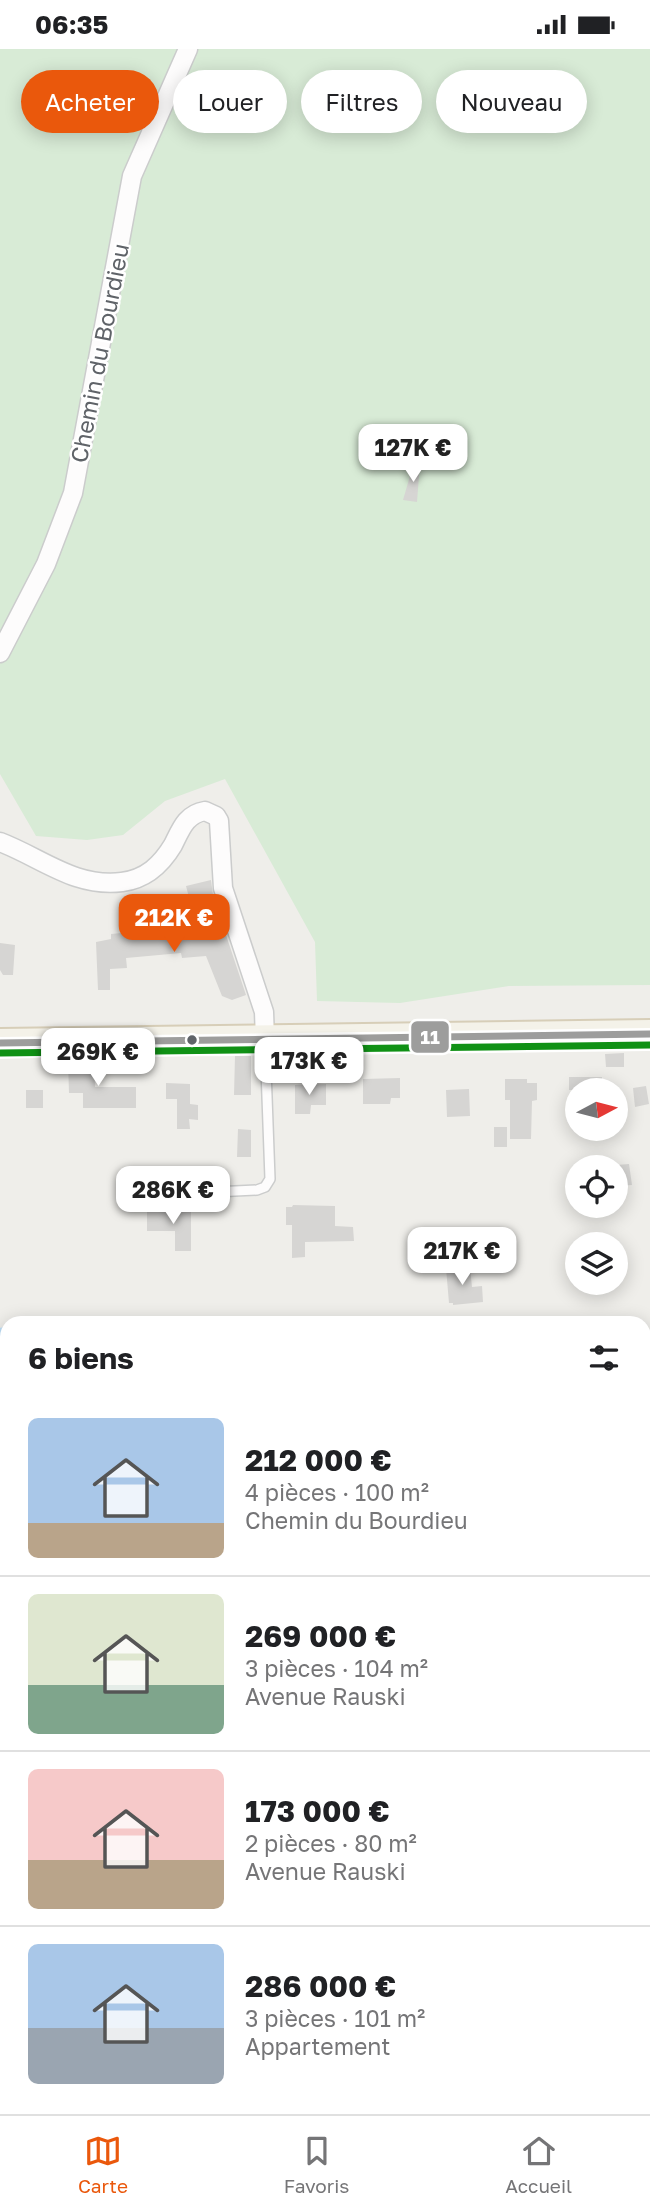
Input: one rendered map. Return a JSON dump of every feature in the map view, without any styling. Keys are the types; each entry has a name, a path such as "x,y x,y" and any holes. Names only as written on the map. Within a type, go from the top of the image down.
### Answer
{"main road":[{"path":"0,1043 650,1034"}],"street":[{"name":"Chemin du Bourdieu","path":"0,653 46,564 73,493 132,176 188,49"},
{"path":"0,842 57,871 95,883 120,882 139,879 163,860 190,816 205,811 216,816 219,821 223,888 264,1012 265,1040"}],"lane":[{"path":"214,1192 257,1190 265,1187 270,1179 265,1040"}],"green space":[{"path":"0,49 650,49 650,985 509,986 400,1003 317,1001 315,942 225,779 165,801 123,835 87,840 36,836 0,774"}],"building":[{"path":"414,462 420,463 417,502 403,500"},
{"path":"211,880 213,895 190,901 186,886"},
{"path":"222,923 246,995 232,1000 222,996 206,956 182,958 181,953 126,958 127,968 110,969 110,990 98,990 96,942 111,939 111,934 179,931 179,927"},
{"path":"0,943 15,945 13,975 3,975 0,970"},
{"path":"624,1053 624,1067 606,1067 605,1054"},
{"path":"235,1056 251,1056 251,1095 234,1095"},
{"path":"94,1060 95,1087 136,1087 136,1108 83,1108 83,1093 69,1093 68,1061"},
{"path":"569,1077 602,1077 602,1078"},
{"path":"400,1078 400,1098 391,1098 390,1104 363,1104 363,1079"},
{"path":"505,1079 527,1079 527,1083 537,1083 537,1100 532,1101 531,1139 510,1139 510,1100 505,1100"},
{"path":"166,1083 190,1084 190,1104 198,1105 198,1120 189,1119 190,1129 177,1129 177,1099 166,1099"},
{"path":"326,1084 326,1105 311,1105 310,1114 295,1114 295,1085"},
{"path":"646,1086 649,1104 635,1107 633,1088"},
{"path":"469,1089 470,1116 447,1117 446,1090"},
{"path":"26,1090 43,1090 43,1108 26,1108"},
{"path":"494,1127 507,1127 507,1147 494,1147"},
{"path":"238,1129 251,1130 251,1157 237,1157"},
{"path":"629,1164 632,1185 628,1185"},
{"path":"335,1206 335,1226 353,1227 354,1241 305,1242 305,1257 292,1258 292,1225 286,1225 286,1207"},
{"path":"191,1210 191,1251 175,1251 175,1231 147,1231 147,1211"},
{"path":"470,1267 472,1287 482,1286 483,1302 453,1305 449,1303 446,1268"}],"transit line":[{"name":"11","path":"0,1043 650,1034"},
{"path":"0,1053 650,1045"}]}
